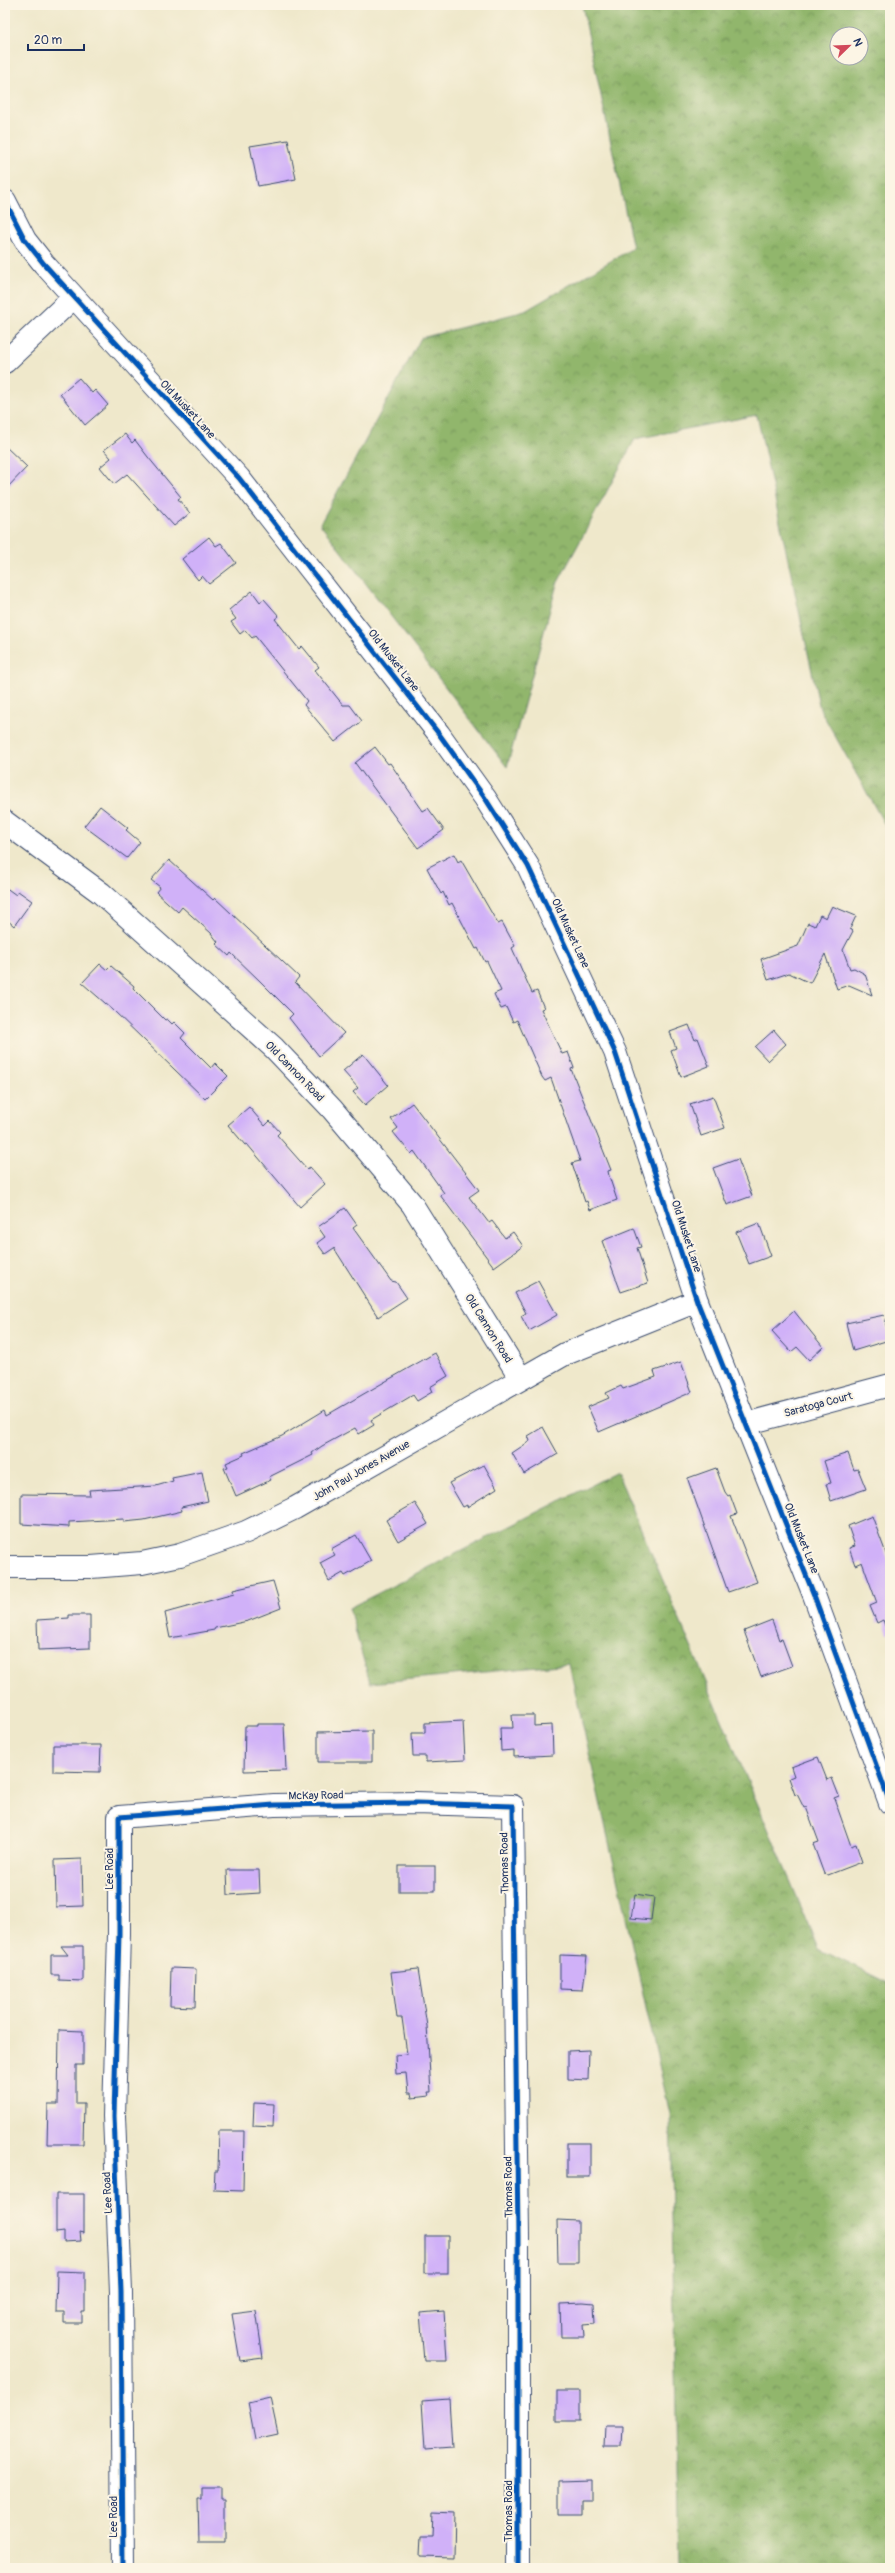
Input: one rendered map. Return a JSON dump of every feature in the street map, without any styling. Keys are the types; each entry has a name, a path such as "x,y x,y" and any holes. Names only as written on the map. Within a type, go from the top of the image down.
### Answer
{"street":[{"name":"Old Musket Lane","path":"5,201 25,240 73,298 239,478 439,734 485,798 528,866 615,1052 697,1301 814,1595 890,1803"},
{"path":"5,362 73,298"},
{"name":"Old Cannon Road","path":"5,822 106,898 274,1048 332,1109 412,1204 520,1377"},
{"name":"John Paul Jones Avenue","path":"5,1567 91,1567 142,1564 180,1555 246,1532 295,1508 520,1377 565,1354 697,1301"},
{"name":"Saratoga Court","path":"745,1424 890,1385"},
{"name":"McKay Road","path":"119,1817 274,1806 416,1803 513,1806"},
{"name":"Thomas Road","path":"513,1806 518,2236 518,2568"},
{"name":"Lee Road","path":"119,1817 119,1934 114,2116 121,2292 123,2568"}],"green space":[{"path":"582,5 890,5 890,834 820,709 757,415 635,439 557,584 507,767 320,524 421,338 525,311 633,248"},
{"path":"617,1472 819,1949 890,1984 890,2568 679,2568 670,2114 569,1664 370,1683 349,1608"}],"building":[{"path":"288,140 296,179 258,186 250,146"},
{"path":"79,378 92,393 95,390 108,405 85,425 60,394"},
{"path":"125,434 132,443 135,440 181,497 178,499 190,513 174,526 127,474 114,484 100,467 111,458 104,450"},
{"path":"5,446 27,467 5,490"},
{"path":"209,537 216,546 221,543 236,563 209,584 202,576 198,580 182,559"},
{"path":"252,591 260,602 264,599 279,616 275,619 299,649 302,646 319,667 315,670 343,705 350,705 362,721 335,742 304,705 307,701 255,636 252,638 245,630 240,634 231,622 236,619 229,610"},
{"path":"375,747 388,764 390,763 423,811 428,808 444,830 418,848 355,763"},
{"path":"100,806 128,828 126,830 140,842 127,858 84,826"},
{"path":"454,854 458,862 461,860 498,924 502,922 515,946 512,948 532,993 537,991 544,1008 541,1009 562,1054 568,1052 574,1068 571,1069 611,1170 608,1171 609,1176 617,1200 590,1210 587,1201 585,1202 572,1163 580,1161 551,1078 545,1081 542,1077 517,1020 513,1022 506,1007 501,1009 494,994 501,991 487,961 485,962 478,948 476,949 452,903 449,905 443,892 441,894 427,868"},
{"path":"169,860 213,900 215,898 299,977 295,982 344,1033 319,1056 289,1018 293,1014 231,953 229,956 216,944 218,942 211,933 182,907 178,912 156,892 160,887 151,880"},
{"path":"5,887 16,895 18,891 32,901 14,926 5,918"},
{"path":"832,906 856,916 850,929 853,931 843,950 850,969 854,968 865,974 872,995 849,985 837,989 825,954 810,983 789,973 768,980 761,959 798,946 808,923 815,926 820,915 826,918"},
{"path":"100,964 107,970 111,966 134,986 133,988 165,1020 167,1019 172,1024 174,1022 185,1033 181,1038 211,1068 215,1063 228,1076 205,1099 113,1010 82,983"},
{"path":"689,1025 695,1040 698,1038 709,1066 681,1077 671,1050 676,1048 670,1032"},
{"path":"774,1030 786,1044 768,1061 755,1047"},
{"path":"363,1054 388,1085 365,1105 353,1092 358,1088 343,1071"},
{"path":"713,1096 725,1128 701,1136 690,1104"},
{"path":"412,1103 479,1190 469,1197 489,1223 492,1221 505,1238 513,1232 523,1246 494,1267 440,1195 444,1193 414,1151 411,1154 393,1132 398,1128 391,1119"},
{"path":"249,1107 265,1126 270,1121 280,1132 277,1135 307,1169 310,1167 325,1184 300,1207 247,1144 245,1145 228,1125"},
{"path":"738,1159 752,1196 727,1205 713,1168"},
{"path":"345,1208 357,1225 353,1228 391,1281 396,1282 407,1298 378,1317 334,1248 325,1254 317,1243 325,1237 318,1227"},
{"path":"759,1223 771,1256 749,1264 736,1232"},
{"path":"634,1228 641,1247 637,1248 648,1283 621,1292 602,1241"},
{"path":"538,1281 557,1315 529,1331 521,1316 526,1313 515,1293"},
{"path":"794,1311 823,1347 809,1360 797,1347 791,1352 772,1331"},
{"path":"884,1315 889,1340 853,1351 846,1323"},
{"path":"435,1353 448,1376 430,1387 432,1392 417,1401 413,1395 371,1420 374,1425 359,1434 355,1428 322,1446 312,1453 313,1455 269,1477 271,1480 236,1496 224,1468 228,1467 226,1463 244,1455 243,1453 282,1436 325,1410 327,1415"},
{"path":"681,1362 692,1392 599,1432 588,1407 609,1398 606,1393 621,1386 623,1389 656,1377 654,1371"},
{"path":"543,1427 558,1454 524,1474 512,1453 530,1441 528,1436"},
{"path":"848,1453 854,1470 858,1469 866,1489 831,1501 826,1484 831,1483 824,1461"},
{"path":"484,1465 497,1488 467,1507 467,1505 463,1507 449,1483"},
{"path":"716,1468 725,1492 728,1496 730,1495 737,1514 731,1516 757,1582 728,1592 688,1480 688,1478"},
{"path":"202,1472 208,1501 181,1507 182,1511 144,1520 124,1522 124,1519 69,1522 69,1527 21,1524 21,1494 90,1495 89,1490 156,1486 173,1481 172,1478"},
{"path":"415,1503 428,1524 398,1541 386,1520"},
{"path":"872,1516 890,1564 890,1634 888,1634 883,1620 877,1623 870,1606 877,1603 862,1562 855,1565 849,1548 855,1546 848,1526"},
{"path":"356,1535 371,1561 345,1576 343,1573 329,1581 320,1563 335,1555 331,1549"},
{"path":"273,1581 281,1608 248,1621 215,1628 214,1630 170,1638 165,1613 234,1594 233,1590"},
{"path":"69,1615 90,1615 90,1648 38,1650 37,1620 69,1618"},
{"path":"772,1620 779,1640 782,1639 792,1666 761,1677 744,1631"},
{"path":"512,1715 534,1715 534,1726 552,1725 553,1755 514,1757 514,1750 501,1751 500,1728 513,1728"},
{"path":"463,1721 465,1760 426,1762 426,1756 413,1756 412,1733 425,1733 425,1723"},
{"path":"257,1724 284,1724 286,1770 244,1771 245,1726 257,1726"},
{"path":"372,1731 372,1762 318,1762 318,1732"},
{"path":"53,1745 101,1745 100,1772 53,1771"},
{"path":"818,1757 827,1780 832,1778 839,1796 834,1798 851,1846 856,1844 862,1862 828,1875 824,1874 813,1844 819,1842 806,1807 804,1808 797,1794 795,1795 789,1778 794,1776 791,1767"},
{"path":"82,1859 83,1906 56,1907 55,1860"},
{"path":"399,1866 435,1866 435,1891 399,1891"},
{"path":"227,1870 259,1870 260,1893 228,1895"},
{"path":"635,1894 654,1897 651,1920 631,1918"},
{"path":"61,1946 83,1946 83,1981 59,1980 59,1975 51,1975 51,1955 68,1955"},
{"path":"560,1955 587,1956 583,1990 560,1989"},
{"path":"171,1968 196,1969 195,2007 170,2006"},
{"path":"418,1969 427,2026 431,2092 428,2092 429,2096 412,2098 411,2093 408,2093 406,2073 396,2074 395,2055 407,2054 402,2018 397,2018 391,1972"},
{"path":"59,2030 83,2031 83,2065 76,2065 76,2104 84,2104 83,2144 47,2144 48,2104 58,2104"},
{"path":"589,2050 588,2080 568,2079 568,2051"},
{"path":"254,2103 274,2104 273,2127 253,2126"},
{"path":"219,2131 244,2131 243,2191 214,2190 215,2171 218,2171"},
{"path":"567,2143 590,2143 590,2177 567,2177"},
{"path":"56,2194 84,2194 84,2233 80,2232 81,2241 64,2242 64,2232 56,2233"},
{"path":"557,2220 578,2221 578,2263 558,2263"},
{"path":"425,2236 448,2236 448,2273 425,2273"},
{"path":"57,2271 85,2272 85,2312 82,2312 82,2323 64,2323 64,2312 56,2312"},
{"path":"560,2304 594,2304 595,2324 583,2325 584,2337 561,2337"},
{"path":"256,2311 263,2358 240,2361 232,2314"},
{"path":"444,2311 447,2361 424,2361 420,2313"},
{"path":"557,2391 580,2391 580,2421 557,2421"},
{"path":"270,2397 278,2434 255,2439 248,2402"},
{"path":"449,2399 452,2448 425,2450 422,2401"},
{"path":"605,2426 622,2426 621,2446 604,2446"},
{"path":"592,2480 592,2500 582,2500 582,2515 559,2515 559,2481"},
{"path":"202,2488 221,2488 221,2499 225,2499 225,2541 199,2541 198,2500 202,2500"},
{"path":"433,2512 455,2513 454,2557 419,2556 420,2535 432,2535"}],"cycle path":[{"path":"5,201 25,240 44,264 239,478 439,734 485,798 528,866 615,1052 697,1301 814,1595 890,1803"},
{"path":"123,2568 121,2292 114,2116 119,1934 119,1817 274,1805 416,1803 513,1806 518,2236 518,2568"}]}
